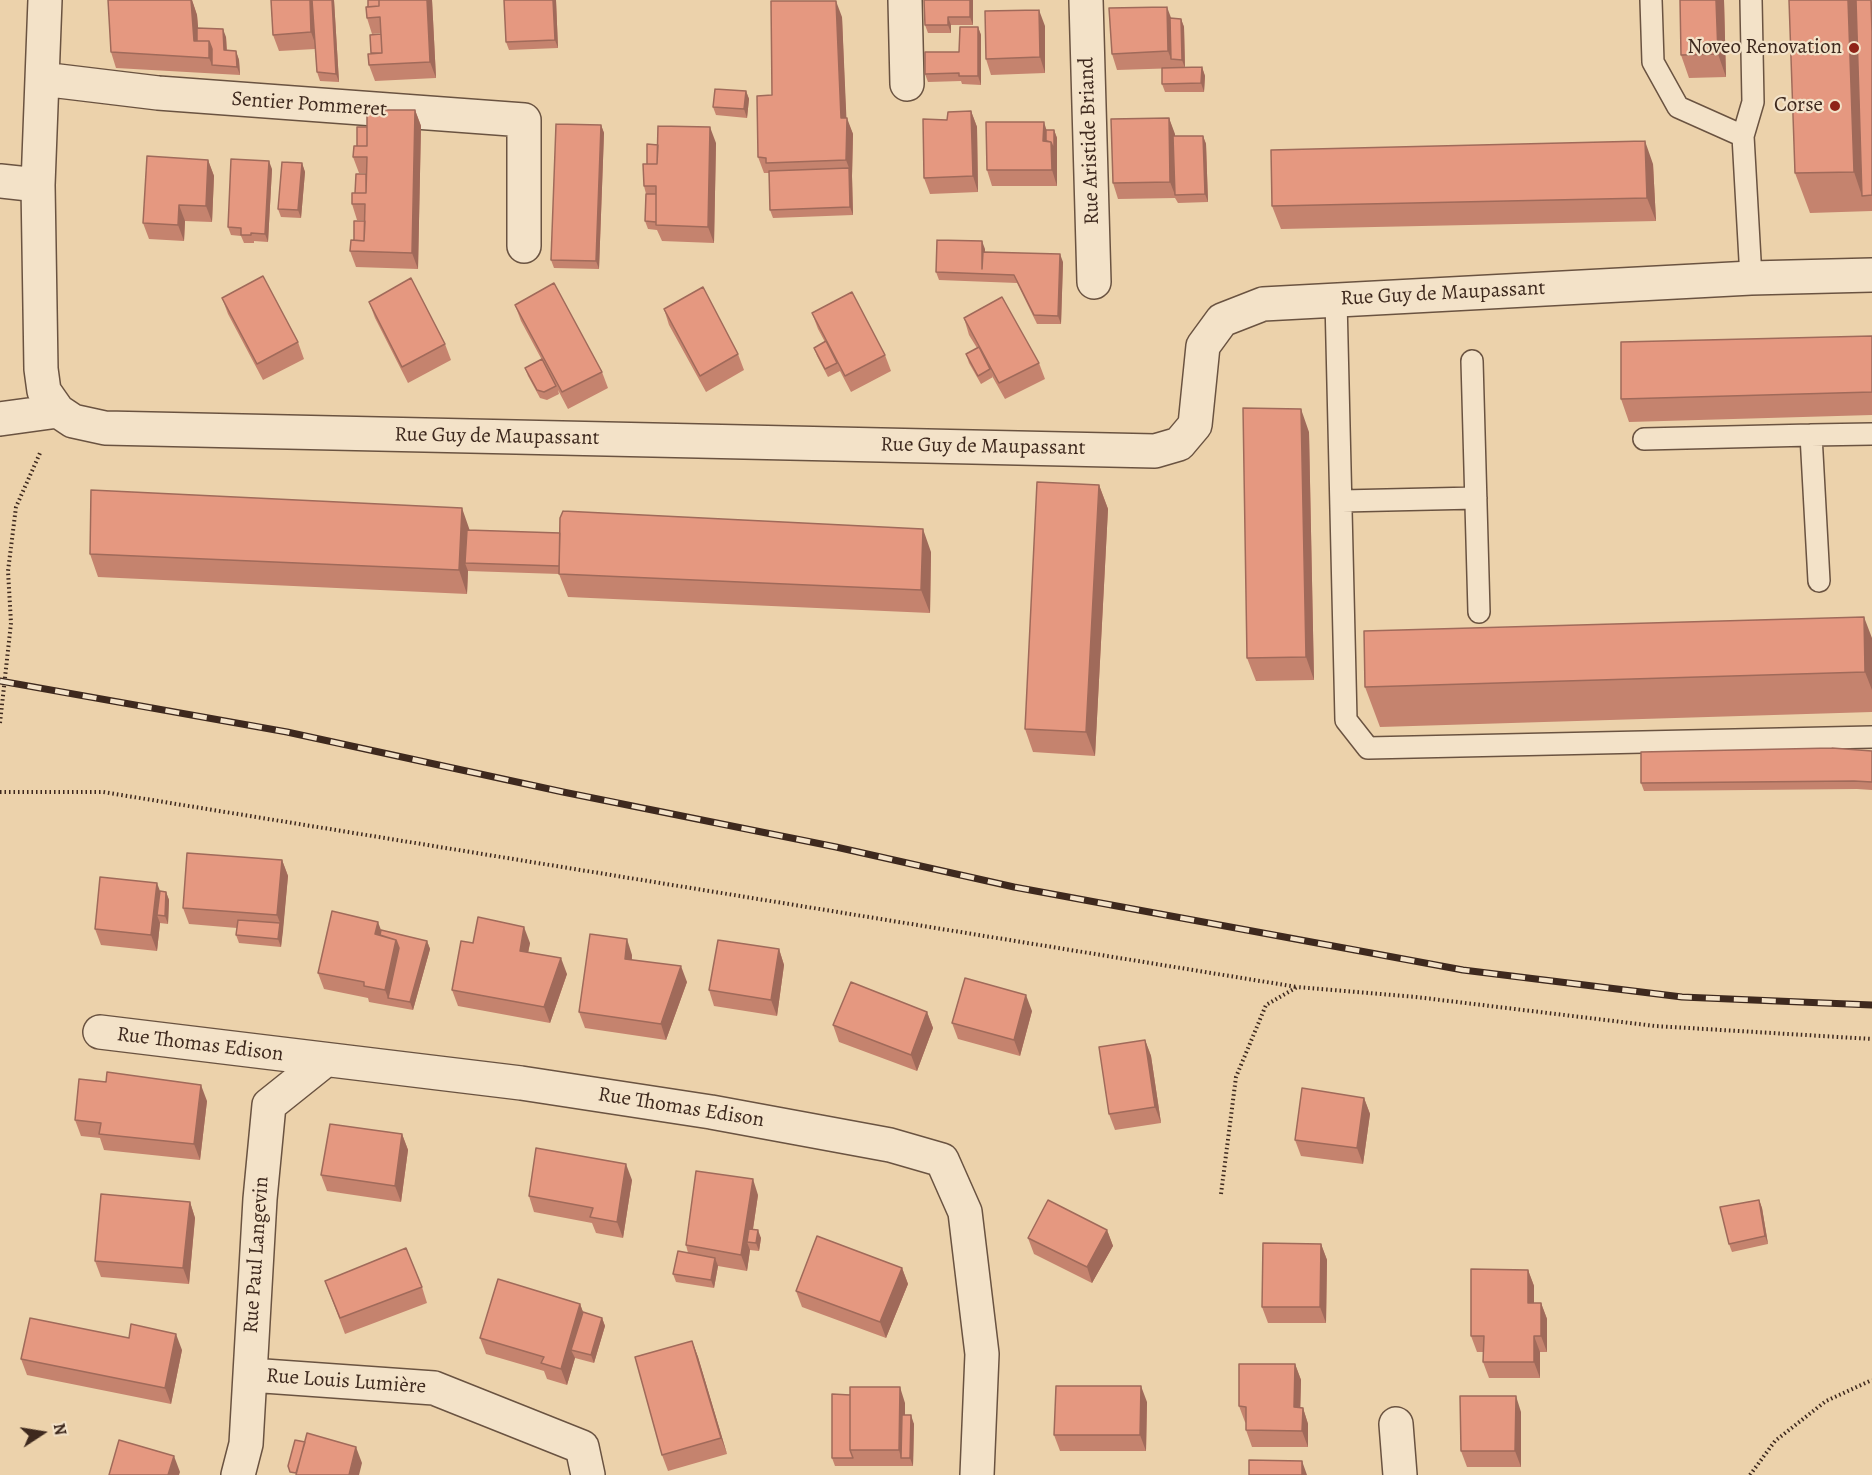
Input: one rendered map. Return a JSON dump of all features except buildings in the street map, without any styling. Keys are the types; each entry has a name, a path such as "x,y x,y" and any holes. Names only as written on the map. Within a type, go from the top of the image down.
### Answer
{"street":[{"path":"0,419 58,411 44,391 40,369 38,185 45,0"},
{"path":"905,0 907,84"},
{"name":"Rue Aristide Briand","path":"1086,0 1094,282"},
{"name":"Sentier Pommeret","path":"42,79 158,93 524,120 524,246"},
{"path":"0,182 38,185"},
{"name":"Rue Guy de Maupassant","path":"58,411 73,421 105,428 1155,451 1179,444 1195,425 1203,346 1222,320 1263,304 1751,278 1872,274"},
{"name":"Rue Thomas Edison","path":"100,1032 520,1083 711,1112 890,1145 942,1160 965,1212 982,1354 977,1475"},
{"name":"Rue Paul Langevin","path":"238,1475 246,1444 260,1199 269,1105 324,1061"},
{"name":"Rue Louis Lumière","path":"250,1375 434,1388 582,1447 588,1475"},
{"path":"1396,1424 1400,1475"}],"lane":[{"path":"1652,0 1653,62 1678,107 1743,136"},
{"path":"1751,0 1753,102 1743,136 1751,278"},
{"path":"1336,300 1346,720 1368,748 1872,737"},
{"path":"1472,362 1479,612"},
{"path":"1644,439 1872,434"},
{"path":"1811,435 1819,580"},
{"path":"1342,501 1476,498"}],"path":[{"path":"0,723 11,623 8,571 16,507 58,411"},
{"path":"0,792 102,792 1296,987 1416,997 1655,1026 1872,1039"},
{"path":"1221,1194 1236,1077 1266,1005 1296,987"},
{"path":"1750,1475 1775,1441 1817,1407 1872,1380"}],"railway":[{"path":"0,681 287,732 563,792 836,847 1014,887 1463,970 1682,997 1872,1005"}],"place":[{"name":"Noveo Renovation","path":"1854,48"},
{"name":"Corse","path":"1835,106"}]}
